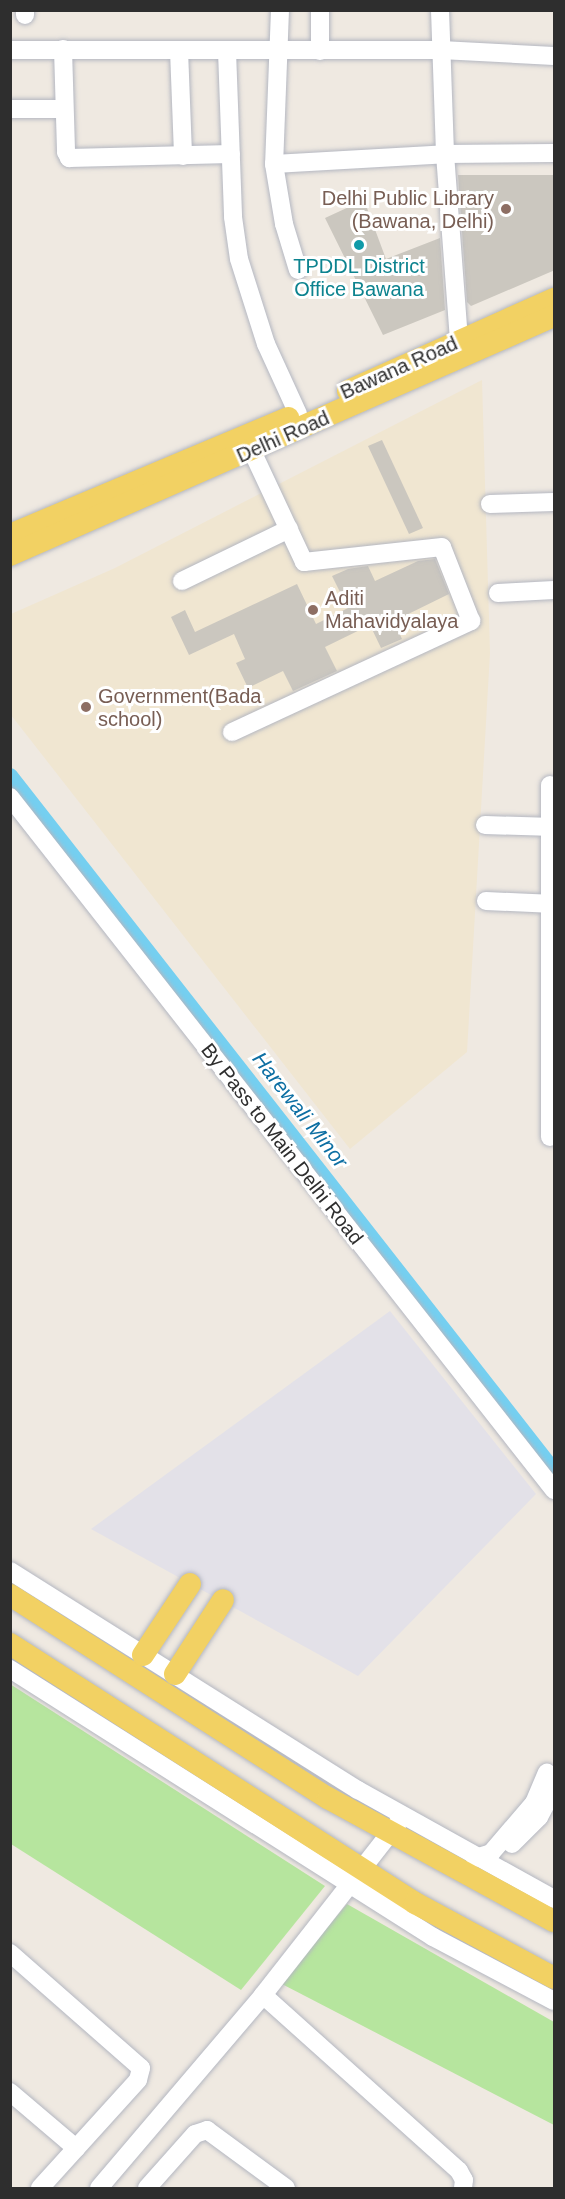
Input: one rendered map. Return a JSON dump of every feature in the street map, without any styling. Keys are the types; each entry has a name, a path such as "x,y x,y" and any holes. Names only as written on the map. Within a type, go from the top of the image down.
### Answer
{"main road":[{"name":"Bawana Road","path":"10,536 298,414 462,348 555,299"},
{"name":"Delhi Road","path":"10,555 252,451 462,348 555,316"},
{"path":"143,1654 190,1584"},
{"path":"10,1594 328,1798 397,1824 555,1921"},
{"path":"175,1674 223,1600"},
{"path":"10,1644 354,1876 415,1903 555,1978"}],"street":[{"path":"280,10 276,52 274,164 284,224 298,270"},
{"path":"320,10 320,51"},
{"path":"440,10 445,154 462,348"},
{"path":"63,49 64,109 69,158 231,154"},
{"path":"10,50 276,52 441,50 555,56"},
{"path":"179,50 183,156"},
{"path":"227,51 231,154 239,258 266,344 298,414"},
{"path":"10,109 64,109"},
{"path":"274,164 445,154 555,153"},
{"path":"232,732 471,621 442,547 304,562 252,451"},
{"path":"490,504 555,502"},
{"path":"182,581 288,529"},
{"path":"498,593 555,590"},
{"path":"550,785 553,827 553,1068 550,1137"},
{"name":"By Pass to Main Delhi Road","path":"10,797 555,1490"},
{"path":"485,825 553,827"},
{"path":"486,901 553,904"},
{"path":"10,1571 175,1674 397,1824 475,1858 555,1899"},
{"path":"10,1669 354,1876 433,1937 555,2001"},
{"path":"475,1858 491,1853 551,1781"},
{"path":"505,1873 498,1860 500,1856 539,1817 551,1781"},
{"path":"99,2188 263,1995 397,1824"},
{"path":"10,1953 141,2068 138,2080 40,2188"},
{"path":"263,1995 459,2171 464,2180 463,2188"},
{"path":"10,2092 76,2148"},
{"path":"147,2188 195,2134 207,2130 286,2188"}],"shaded area":[{"path":"482,380 490,653 467,1052 350,1149 11,715 11,614 115,568"},
{"path":"390,1311 536,1494 358,1676 91,1529"}],"green space":[{"path":"10,1684 325,1886 241,1990 11,1844"},
{"path":"347,1904 554,2022 554,2125 280,1983"}],"building":[{"name":"Delhi Public Library (Bawana, Delhi)","path":"458,175 555,175 555,270 471,306 467,302"},
{"path":"364,200 386,259 440,238 445,310 383,335 325,218"},
{"path":"382,440 423,528 409,534 368,446"},
{"path":"435,559 449,594 394,621 402,639 381,648 370,625 325,647 337,671 293,691 283,671 248,688 236,663 245,659 234,634 189,655 171,617 185,610 195,632 297,584 316,624 348,608 332,576 348,569 368,566 375,581 418,561"}],"waterway":[{"name":"Harewali Minor","path":"10,776 554,1471"}],"place":[{"name":"Delhi Public Library (Bawana, Delhi)","path":"506,209"},
{"name":"TPDDL District Office Bawana","path":"359,245"},
{"name":"Aditi Mahavidyalaya","path":"313,610"},
{"name":"Government(Bada school)","path":"86,707"}]}
